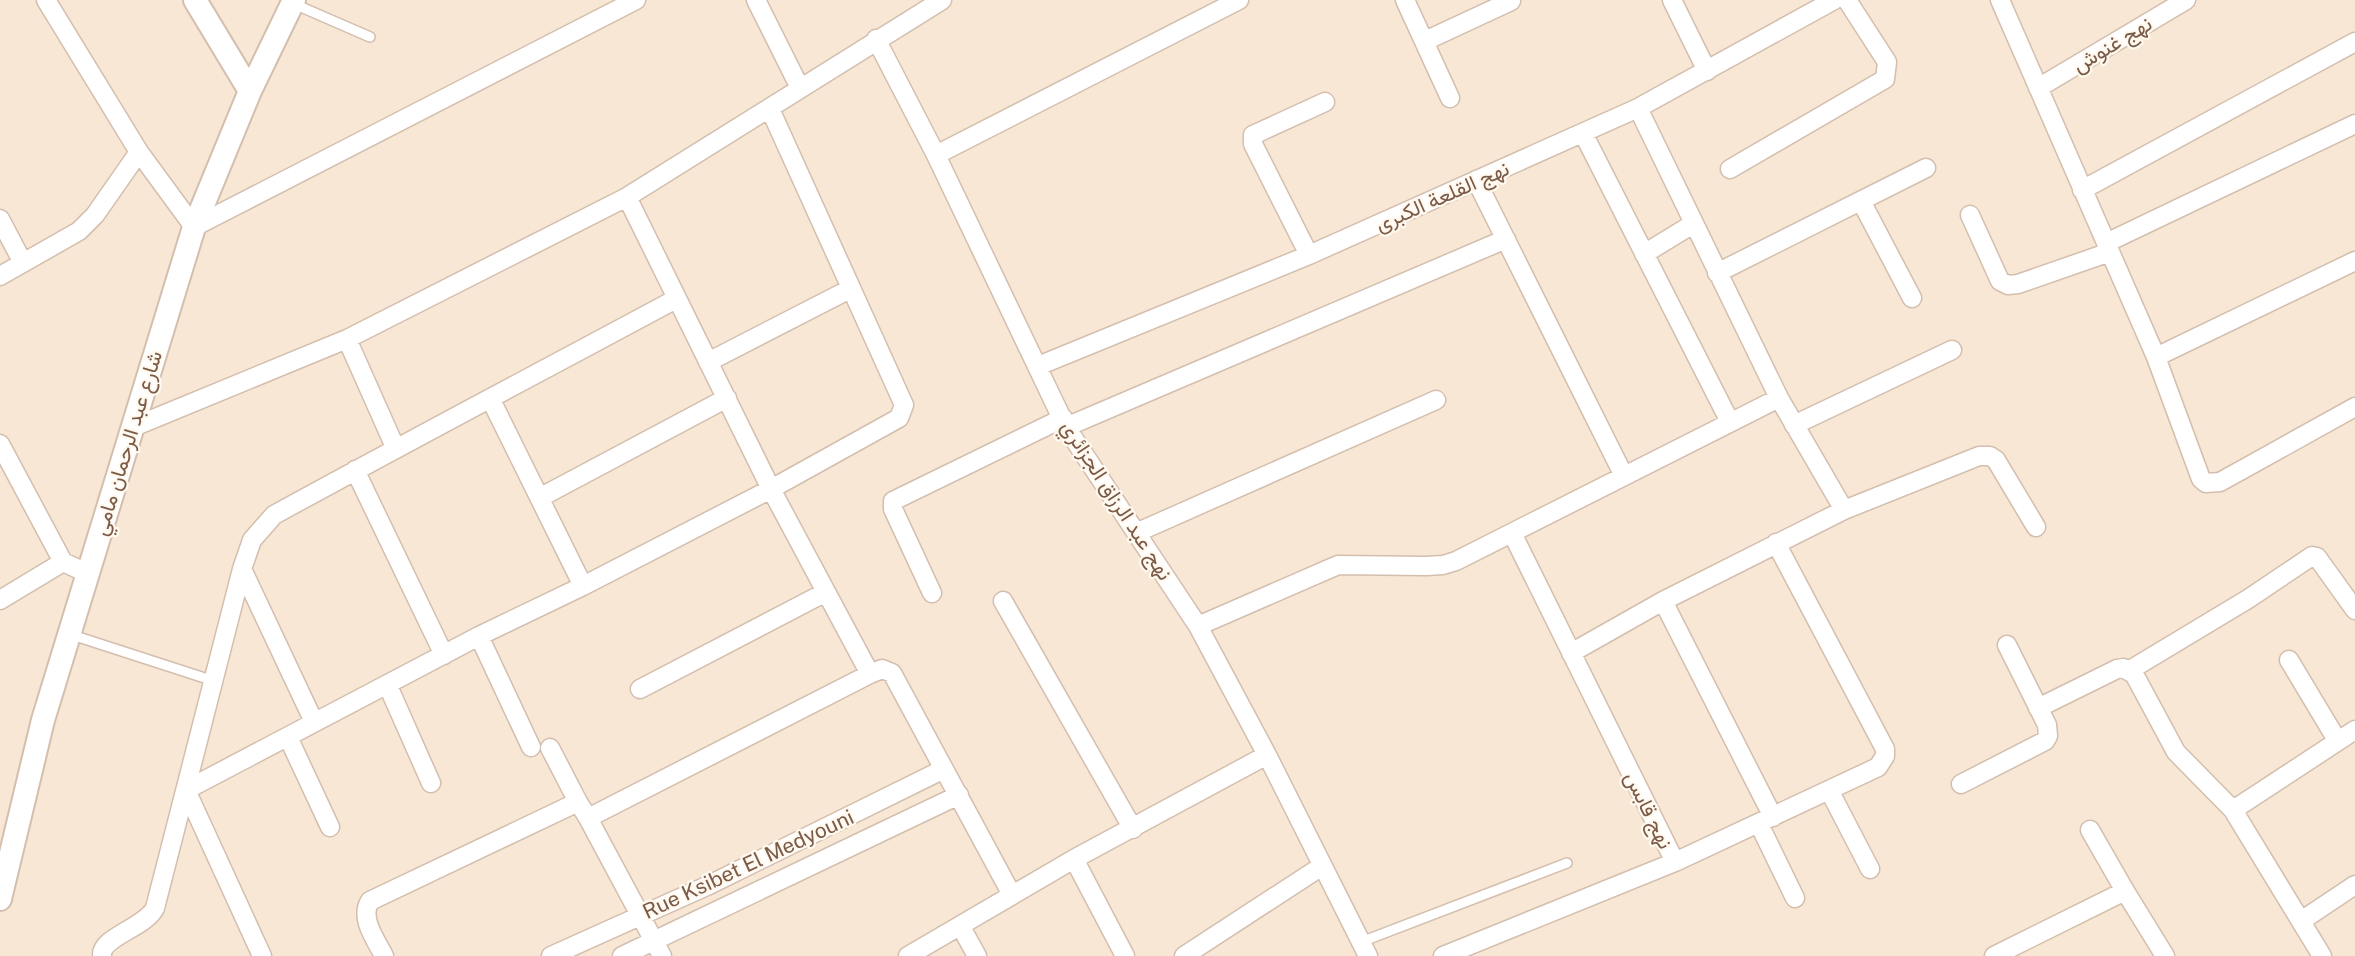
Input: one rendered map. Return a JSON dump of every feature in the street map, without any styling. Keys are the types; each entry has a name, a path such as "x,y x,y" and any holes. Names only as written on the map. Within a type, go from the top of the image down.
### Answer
{"street":[{"path":"46,0 139,152 194,227 636,0"},
{"path":"195,0 250,91"},
{"path":"756,0 800,88"},
{"path":"131,428 347,339 627,197 770,109 876,39 942,0"},
{"path":"936,155 1239,0"},
{"path":"1405,0 1450,98"},
{"path":"1672,0 1707,71"},
{"name":"نهج القلعة الكبرى","path":"1038,366 1309,255 1638,108 1834,0"},
{"path":"1730,169 1885,79 1887,62 1847,0"},
{"path":"2000,0 2156,357 2201,479 2206,483 2220,482 2352,415"},
{"name":"نهج غنوش","path":"2038,88 2186,0"},
{"path":"1425,41 1511,1"},
{"name":"شارع عبد الرحمان مامي","path":"0,899 43,720 194,227 250,91 293,2"},
{"name":"نهج عبد الرزاق الجزائري","path":"876,39 936,155 1064,422 1198,626 1268,755 1364,949"},
{"path":"2082,190 2355,42"},
{"path":"1309,255 1253,144 1253,135 1325,102"},
{"path":"1638,108 1779,398 1844,510"},
{"path":"186,790 895,423 904,409 770,109"},
{"path":"1970,215 2000,281 2007,285 2018,284 2108,247 2355,124"},
{"path":"1582,133 1730,422"},
{"path":"0,276 87,224 139,152"},
{"path":"1717,273 1926,168"},
{"path":"1476,180 1624,476"},
{"path":"627,197 771,489 870,674"},
{"path":"1862,201 1912,298"},
{"path":"0,219 23,262"},
{"path":"1644,254 1693,224"},
{"path":"932,592 893,509 893,501 1064,422 1506,239"},
{"path":"2156,357 2355,261"},
{"path":"708,362 850,289"},
{"path":"102,956 101,950 105,944 144,922 155,908 242,568 252,540 274,515 395,447 491,400 676,299"},
{"path":"347,339 395,447"},
{"path":"1794,425 1952,350"},
{"path":"541,497 727,398"},
{"path":"1198,626 1338,565 1443,566 1779,398"},
{"path":"491,400 541,497 583,586"},
{"path":"1138,532 1437,400"},
{"path":"2,454 63,562 87,573"},
{"path":"1571,653 1663,601 1844,510 1979,456 1990,456 2002,469 2036,527"},
{"path":"355,470 444,655"},
{"name":"نهج قابس","path":"1443,956 1675,862 1512,533"},
{"path":"1675,862 1878,767 1885,756 1885,749 1776,543"},
{"path":"2038,708 2117,669 2130,670 2248,599 2312,556 2317,558 2355,610"},
{"path":"0,600 63,562"},
{"path":"242,568 314,722"},
{"path":"640,689 826,592"},
{"path":"1663,601 1766,821 1796,898"},
{"path":"1003,602 1132,829"},
{"path":"480,636 531,747"},
{"path":"1961,784 2044,741 2048,730 2007,645"},
{"path":"2289,660 2337,741"},
{"path":"588,818 882,669 892,673 1012,896"},
{"path":"2130,670 2175,752 2233,810 2322,956"},
{"path":"388,686 431,783"},
{"path":"2233,810 2355,730"},
{"path":"288,737 330,827"},
{"path":"550,748 658,948"},
{"path":"908,956 1074,859 1268,755"},
{"name":"Rue Ksibet El Medyouni","path":"551,956 709,885 944,769"},
{"path":"186,790 262,956"},
{"path":"1829,790 1870,869"},
{"name":"Rue Ksibet El Medyouni","path":"622,956 658,948 959,795"},
{"path":"384,956 366,918 365,908 370,901 578,802"},
{"path":"2090,830 2165,956"},
{"path":"1074,859 1125,956"},
{"path":"1184,956 1322,866"},
{"path":"2301,921 2355,885"},
{"path":"1997,955 2125,891"},
{"path":"961,927 976,956"}],"lane":[{"path":"293,2 370,38"},
{"path":"69,634 214,681"},
{"path":"1364,949 1568,863"}],"shaded area":[{"path":"0,0 2355,0 2355,956 0,956"}]}
